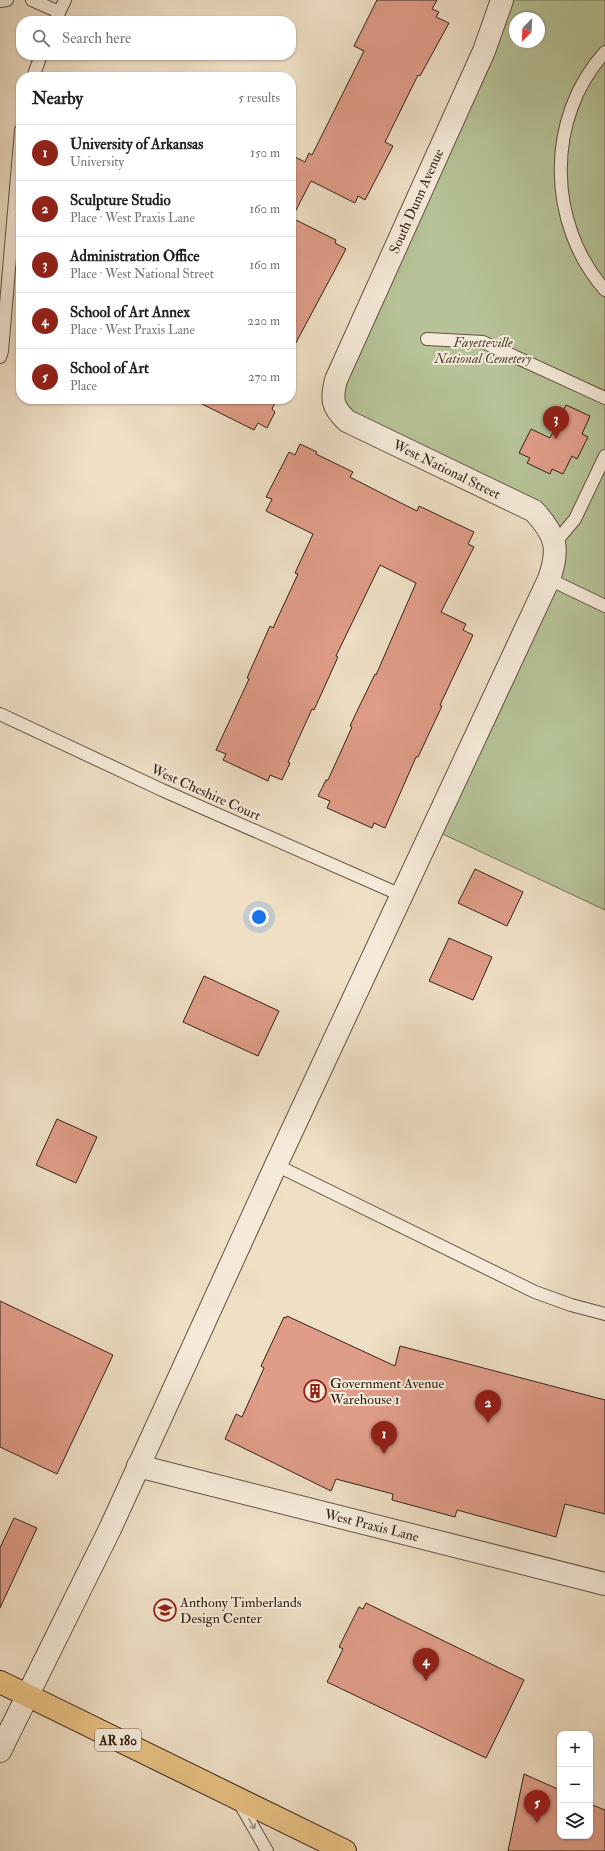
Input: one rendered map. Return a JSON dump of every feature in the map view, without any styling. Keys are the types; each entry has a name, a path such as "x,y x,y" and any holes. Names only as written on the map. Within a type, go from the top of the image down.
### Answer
{"main road":[{"name":"AR 180","path":"0,1682 345,1851"}],"street":[{"name":"South Dunn Avenue","path":"333,402 333,391 336,380 484,51 502,0"},
{"name":"West National Street","path":"333,402 338,413 347,421 534,511 547,525 555,544"},
{"path":"0,1751 110,1529 401,895 549,579 555,561 555,544"},
{"name":"West Praxis Lane","path":"138,1466 605,1584"}],"lane":[{"path":"0,1 7,0"},
{"path":"32,0 57,16 65,0"},
{"path":"605,52 590,73 573,104 563,138 560,174 564,209 575,243 592,274 605,290"},
{"path":"35,72 39,60"},
{"path":"0,357 2,351 16,188"},
{"path":"427,339 483,342 605,398"},
{"path":"555,544 575,519 605,456"},
{"path":"549,579 605,606"},
{"name":"West Cheshire Court","path":"0,714 162,790 401,895"},
{"path":"276,1166 536,1292 571,1305 605,1314"},
{"path":"237,1798 268,1851"}],"green space":[{"name":"Fayetteville National Cemetery","path":"502,0 605,0 605,910 432,829 549,579 547,525 347,421 333,391"}],"building":[{"path":"377,0 437,0 432,9 439,12 436,17 449,23 420,76 418,75 385,142 393,146 365,200 358,196 355,203 311,181 296,210 296,158 305,162 309,153 312,155 364,51 354,46"},
{"path":"296,220 336,240 335,243 346,249 296,343"},
{"path":"202,404 274,404 272,409 275,412 267,428 258,423 254,430"},
{"path":"566,405 590,416 582,434 588,437 577,459 572,456 563,474 552,469 550,474 527,463 530,458 519,453 531,429 550,438"},
{"path":"300,444 317,452 316,454 353,472 350,477 389,497 417,511 419,506 474,532 468,544 474,547 441,612 466,624 463,630 473,635 440,705 442,706 418,757 416,757 385,828 374,823 372,828 327,808 330,801 318,796 326,780 328,780 352,727 350,726 375,674 376,675 416,583 380,565 336,656 338,657 314,710 312,709 288,762 290,763 282,780 270,775 268,781 223,760 226,754 216,750 249,679 247,678 270,626 273,628 298,574 295,573 313,534 266,511 272,499 266,497 289,452 295,455"},
{"path":"475,869 523,892 507,926 458,903"},
{"path":"449,938 492,957 473,1000 429,981"},
{"path":"204,976 279,1011 258,1056 183,1022"},
{"path":"57,1119 97,1137 76,1183 36,1165"},
{"path":"0,1301 113,1355 57,1474 0,1447"},
{"path":"287,1316 395,1366 400,1346 605,1400 605,1514 565,1504 556,1537 457,1510 455,1517 392,1500 393,1494 336,1479 331,1491 225,1439 236,1414 242,1417 264,1368 261,1366 284,1317 286,1318"},
{"path":"14,1518 37,1528 0,1608 0,1548"},
{"path":"366,1603 524,1680 486,1758 327,1682 343,1649 339,1647 359,1607 363,1609"},
{"path":"524,1774 557,1789 557,1839 593,1839 593,1805 605,1810 605,1851 508,1851"}],"place":[{"name":"Administration Office","path":"556,439"},
{"name":"Government Avenue Warehouse 1","path":"315,1391"},
{"name":"Sculpture Studio","path":"488,1423"},
{"name":"University of Arkansas","path":"384,1454"},
{"name":"Anthony Timberlands Design Center","path":"165,1610"},
{"name":"School of Art Annex","path":"426,1681"},
{"name":"School of Art","path":"537,1823"}]}
